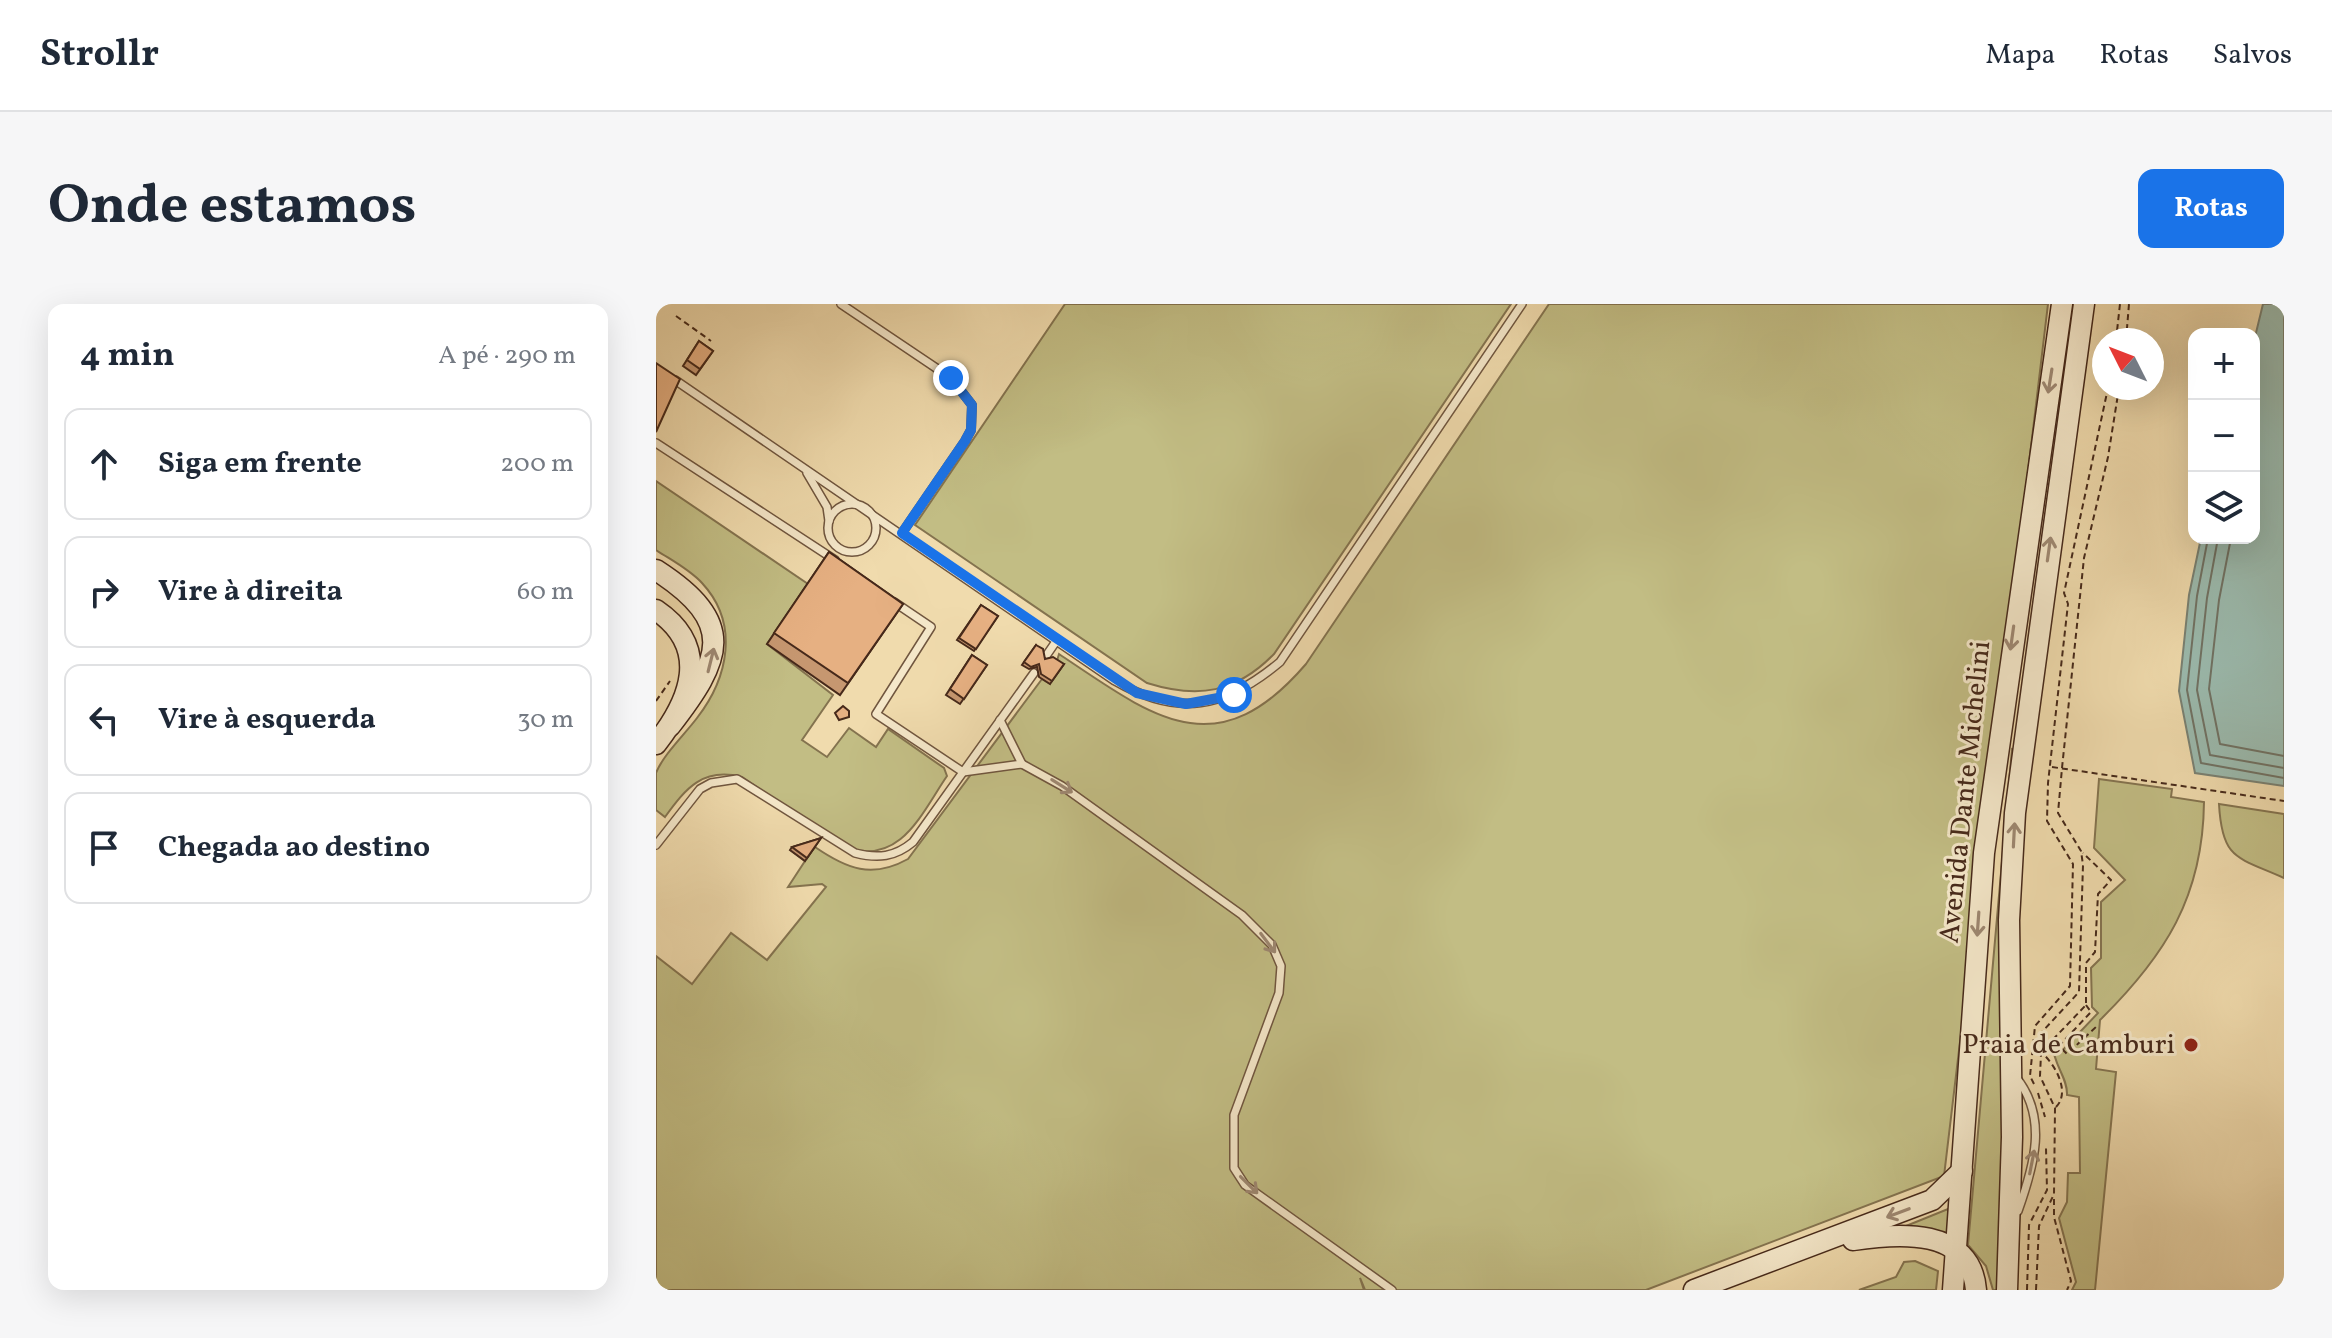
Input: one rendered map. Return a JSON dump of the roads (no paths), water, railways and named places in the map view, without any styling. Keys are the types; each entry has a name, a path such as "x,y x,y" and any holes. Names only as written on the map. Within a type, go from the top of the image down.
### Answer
{"main road":[{"name":"Avenida Dante Michelini","path":"1953,1290 1984,853 2062,304"},
{"name":"Avenida Dante Michelini","path":"2007,1290 2012,1071 2009,920 2015,813 2084,304"},
{"path":"656,570 679,585 697,604 706,615 714,640 709,671 656,744"},
{"path":"656,610 678,632 691,667 690,684 670,726"},
{"path":"1694,1290 1932,1200 1962,1171"},
{"path":"1818,1245 1913,1234 1937,1240 1955,1251 1972,1271 1976,1290"}],"lane":[{"path":"841,304 951,378 972,405 971,430 965,441 902,533"},
{"path":"675,380 1137,693 1162,701 1213,702 1255,682 1280,662 1522,304"},
{"path":"656,443 840,564"},
{"path":"802,466 820,493 829,521 830,538 835,546 852,552 861,551 874,539 875,521 863,507 847,505 833,514 829,521"},
{"path":"887,596 931,627 876,714 963,772 1022,764"},
{"path":"1046,656 1057,640"},
{"path":"656,844 700,789 711,783 737,779 855,853 871,857 900,854 913,842 1034,673"},
{"path":"1000,720 1022,764 1062,786 1160,853 1242,915 1272,945 1281,966 1279,993 1234,1115 1234,1168 1245,1185 1392,1290"}],"water":[{"path":"2263,304 2284,304 2284,786 2195,773 2179,691 2189,595 2200,544 2260,544 2260,328 2257,328"}],"place":[{"name":"Praia de Camburi","path":"2191,1045"}]}
